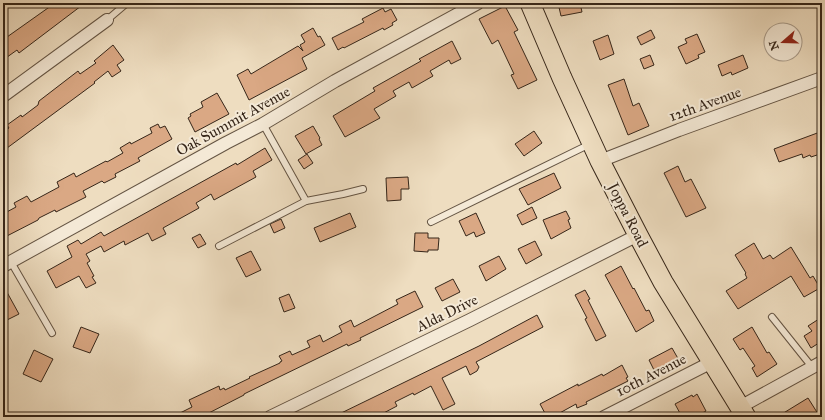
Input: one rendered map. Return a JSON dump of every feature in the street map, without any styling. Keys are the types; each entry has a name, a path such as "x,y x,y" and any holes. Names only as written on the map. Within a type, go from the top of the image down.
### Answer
{"main road":[{"name":"Joppa Road","path":"530,3 544,39 600,161 638,235 663,282 743,412"}],"street":[{"name":"Oak Summit Avenue","path":"7,264 263,124 466,6 478,3"},
{"path":"3,96 107,20"},
{"name":"12th Avenue","path":"600,161 679,130 822,78"},
{"name":"Alda Drive","path":"270,417 470,320 638,235"},
{"name":"10th Avenue","path":"604,417 712,362"},
{"path":"743,412 817,365"}],"lane":[{"path":"107,20 127,3"},
{"path":"263,124 306,201"},
{"path":"431,222 592,143"},
{"path":"219,246 306,201 363,189"},
{"path":"7,264 52,333"},
{"path":"772,317 817,365"}],"building":[{"path":"55,3 85,3 19,53 17,50 3,60 3,42 8,38 7,37"},
{"path":"558,3 580,3 582,12 561,16"},
{"path":"505,6 518,30 514,32 537,80 518,89 511,75 514,74 498,40 492,44 479,19"},
{"path":"383,8 385,12 391,9 397,20 392,23 393,25 384,30 383,28 338,50 332,38 364,22 362,19"},
{"path":"313,28 325,45 302,58 307,69 249,100 237,75 248,69 251,74 298,46 303,51 300,45 305,42 301,35"},
{"path":"651,30 655,38 641,45 637,37"},
{"path":"697,34 705,52 698,55 699,58 686,64 678,47 687,43 685,39"},
{"path":"608,35 614,54 600,60 593,41"},
{"path":"452,41 461,59 451,64 449,60 430,71 433,76 412,88 409,82 393,91 396,96 374,109 380,118 345,137 333,116 375,91 373,88 421,61 419,59"},
{"path":"113,45 124,60 117,65 121,71 112,77 108,71 94,82 95,83 3,151 3,132 9,128 7,125 21,115 22,117 38,105 39,101 78,71 80,74 96,63 94,61"},
{"path":"650,55 654,65 644,69 640,59"},
{"path":"743,55 748,68 732,75 731,72 722,76 718,65"},
{"path":"624,79 633,106 639,103 649,126 628,135 608,85"},
{"path":"217,93 229,114 195,132 188,118 191,116 190,114 203,107 201,102"},
{"path":"158,124 160,128 165,126 172,139 138,158 140,161 115,174 116,177 104,183 102,181 83,191 86,197 56,212 55,210 3,238 3,214 16,207 14,203 27,196 31,202 59,187 57,182 74,173 76,177 106,161 107,162 123,153 120,148 152,133 150,128"},
{"path":"313,126 322,145 306,154 295,136"},
{"path":"534,131 542,143 524,156 515,144"},
{"path":"820,132 822,147 818,148 820,154 811,157 810,155 803,158 802,154 779,162 774,149"},
{"path":"265,148 272,160 253,171 256,177 214,200 211,194 196,203 199,208 163,228 166,234 152,241 148,233 125,245 124,241 104,252 101,246 86,254 90,261 87,263 96,283 86,288 79,276 56,288 47,271 72,257 67,246 78,240 81,244 101,232 104,236 236,163 237,165"},
{"path":"307,154 313,163 304,169 298,160"},
{"path":"678,166 685,182 691,179 706,208 686,217 664,173"},
{"path":"554,173 561,188 528,205 519,189"},
{"path":"408,177 409,189 401,189 401,200 387,201 386,178"},
{"path":"532,207 537,218 522,225 517,215"},
{"path":"566,211 570,219 568,220 571,228 551,239 543,220"},
{"path":"350,213 356,227 320,242 314,228"},
{"path":"476,213 485,233 476,237 474,232 466,236 459,221"},
{"path":"281,219 285,228 274,233 270,224"},
{"path":"415,233 428,233 428,238 439,238 438,250 428,250 428,252 414,251"},
{"path":"200,234 206,244 198,248 192,238"},
{"path":"535,241 542,255 526,264 518,249"},
{"path":"754,243 763,259 770,255 773,259 791,247 810,278 813,276 820,288 804,297 791,276 738,309 726,291 747,278 746,273 735,255"},
{"path":"251,251 261,270 246,277 236,258"},
{"path":"499,256 506,269 486,281 479,266"},
{"path":"621,266 646,311 649,310 654,321 636,332 605,275"},
{"path":"453,279 460,292 442,301 435,288"},
{"path":"3,285 19,314 7,320 3,313"},
{"path":"585,290 590,299 588,300 606,336 596,341 585,319 587,318 575,295"},
{"path":"415,291 423,307 360,338 361,340 348,346 347,344 244,394 201,417 172,417 192,407 189,400 219,386 220,390 224,388 225,390 250,378 249,377 280,363 282,361 279,356 290,351 292,355 310,347 307,341 320,335 323,342 342,332 339,326 351,320 354,327 398,304 396,300"},
{"path":"289,294 295,308 284,312 279,298"},
{"path":"537,315 543,327 476,362 479,367 477,371 470,375 466,366 442,378 455,404 443,410 431,386 414,395 413,393 395,402 397,406 376,417 333,417 479,346"},
{"path":"822,317 822,341 811,348 804,336 812,331 808,326"},
{"path":"81,327 99,334 90,353 73,347"},
{"path":"752,327 767,353 769,352 777,364 757,377 752,368 755,366 743,348 740,350 733,339"},
{"path":"672,348 680,362 656,374 649,360"},
{"path":"34,350 53,359 41,382 23,374"},
{"path":"622,365 628,377 626,378 628,381 586,402 587,404 577,408 576,404 556,415 547,417 540,404 578,384 578,386 602,374 603,376"},
{"path":"697,394 706,411 695,417 682,417 675,404"},
{"path":"808,398 820,417 777,417"}]}
